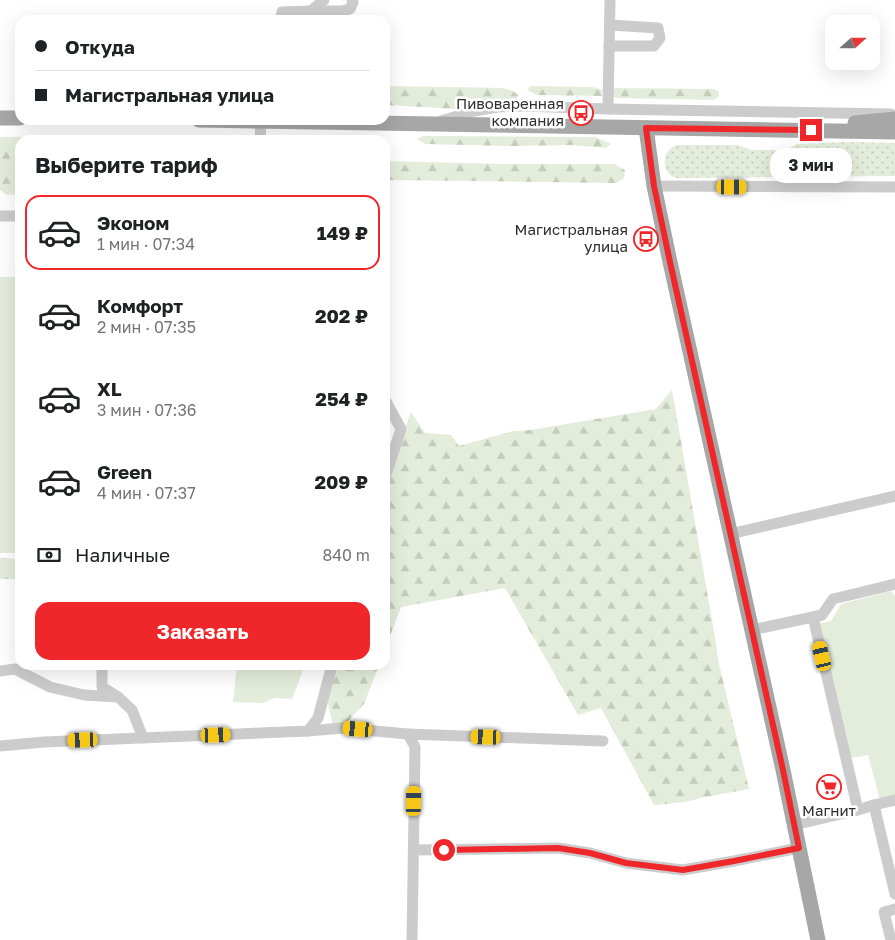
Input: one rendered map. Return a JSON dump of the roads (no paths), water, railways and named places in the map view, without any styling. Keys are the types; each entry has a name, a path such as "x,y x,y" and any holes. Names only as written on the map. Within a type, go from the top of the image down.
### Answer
{"main road":[{"path":"0,118 15,118"},
{"path":"794,130 895,119"},
{"path":"390,122 895,132"},
{"path":"646,128 654,186 672,272 783,770 818,940"}],"street":[{"path":"311,10 324,0"},
{"path":"281,15 282,12 311,10 342,11 350,9 352,0"},
{"path":"608,110 610,0"},
{"path":"609,46 654,46 660,38 658,28 610,25"},
{"path":"433,124 474,111 521,106 608,110 895,114"},
{"path":"654,186 895,187"},
{"path":"0,216 15,216"},
{"path":"390,409 401,429 390,462"},
{"path":"730,534 895,496"},
{"path":"752,630 822,615 833,599 895,584"},
{"path":"813,617 858,810"},
{"path":"0,671 15,668"},
{"path":"18,670 50,688 84,696 118,697"},
{"path":"102,670 102,687 118,697 132,710 142,738"},
{"path":"308,732 318,718 331,670"},
{"path":"0,746 44,742 308,732 342,728 408,734 603,741"},
{"path":"408,734 415,747 412,940"},
{"path":"794,825 895,800"},
{"path":"874,805 895,894"},
{"path":"414,850 558,848 590,853 626,863 683,870 799,848"},
{"path":"891,940 884,912 895,909"}],"place":[{"name":"Пивоваренная компания","path":"581,113"},
{"name":"Магистральная улица","path":"646,239"},
{"name":"Магнит","path":"829,787"}]}
